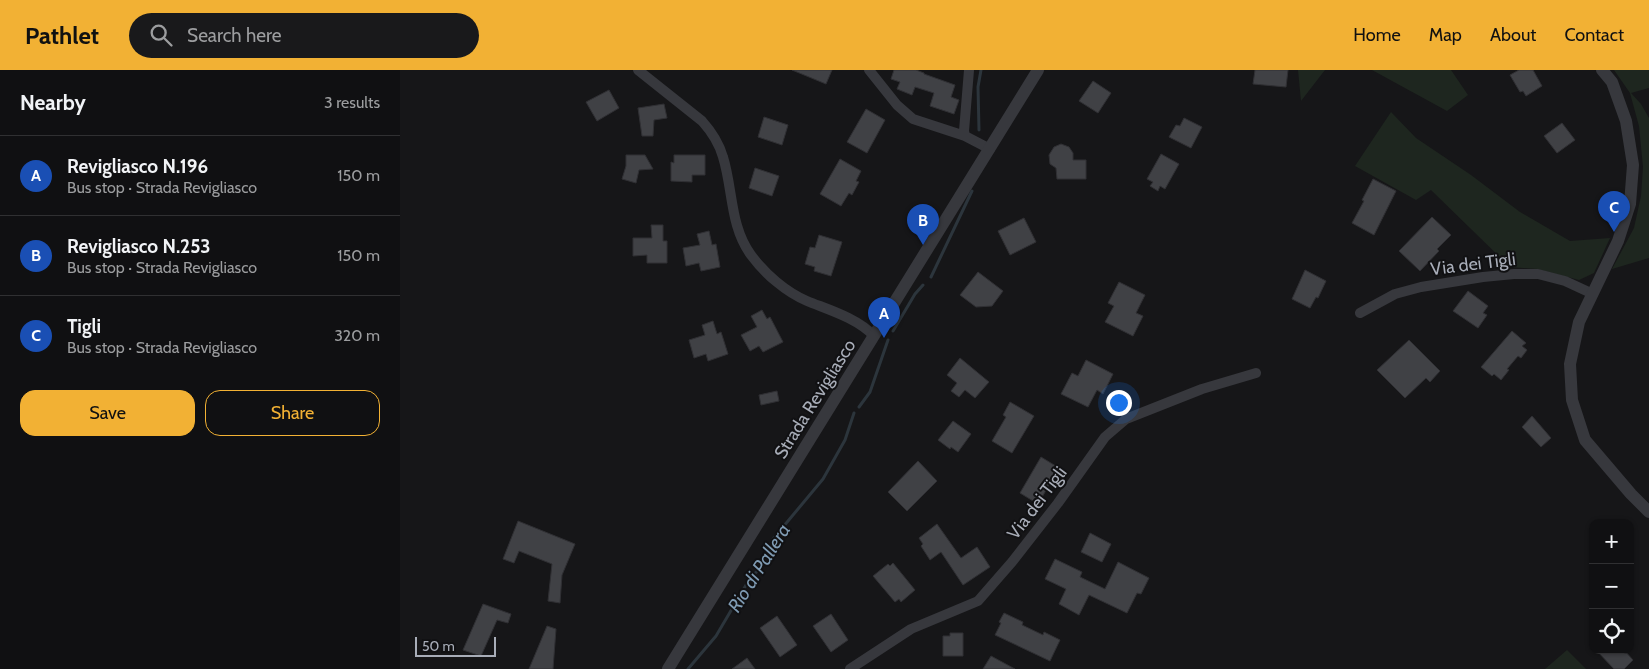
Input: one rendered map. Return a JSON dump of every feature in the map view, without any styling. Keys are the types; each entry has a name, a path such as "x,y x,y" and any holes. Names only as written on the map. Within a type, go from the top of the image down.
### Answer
{"street":[{"path":"638,70 702,121 709,129 723,157 738,231 743,244 756,262 794,294 868,329 874,336"},
{"path":"869,70 896,105 913,119 965,136 990,149"},
{"path":"965,136 969,70"},
{"name":"Strada Revigliasco","path":"668,669 1038,70"},
{"path":"1602,70 1612,82 1626,121 1633,165 1630,204 1618,241 1579,322 1570,364 1572,400 1585,440 1649,512"},
{"name":"Via dei Tigli","path":"1360,313 1396,294 1421,287 1514,274 1538,274 1565,281 1592,294"},
{"name":"Via dei Tigli","path":"850,669 911,629 978,601 1012,562 1058,503 1105,437 1126,419 1202,389 1256,373"}],"shaded area":[{"path":"1298,70 1325,70 1301,101"},
{"path":"1372,70 1451,70 1468,95 1447,111"},
{"path":"1614,70 1649,70 1649,88 1631,93 1641,104 1649,118 1649,258 1612,269 1634,228 1641,196 1643,167 1639,126 1630,93"},
{"path":"1391,112 1416,138 1471,175 1520,212 1570,241 1610,238 1594,273 1579,280 1537,269 1510,267 1431,190 1416,200 1355,166"},
{"path":"1567,650 1586,669 1545,669"}],"building":[{"path":"792,70 832,70 826,84"},
{"path":"894,70 916,70 955,85 951,97 959,100 954,114 930,106 934,93 915,87 912,95 897,89 900,82 891,79"},
{"path":"1255,70 1288,70 1286,87 1253,84"},
{"path":"1519,70 1533,70 1542,86 1526,96 1523,91 1520,92 1510,75"},
{"path":"1093,81 1111,93 1098,113 1079,101"},
{"path":"609,90 619,108 597,121 586,102"},
{"path":"664,104 667,118 654,120 653,136 642,136 638,108"},
{"path":"866,109 885,120 867,153 847,142"},
{"path":"764,117 788,125 782,145 758,137"},
{"path":"1184,118 1202,127 1191,148 1169,137 1176,125 1180,126"},
{"path":"1562,123 1575,140 1557,153 1544,136"},
{"path":"1061,144 1069,147 1073,153 1073,160 1086,160 1086,179 1057,179 1056,168 1050,164 1049,155 1054,147"},
{"path":"1161,154 1179,164 1165,189 1160,186 1158,191 1150,186 1153,182 1147,179"},
{"path":"626,155 645,155 653,169 639,170 636,183 622,179 626,166"},
{"path":"674,155 705,155 705,175 692,175 692,182 671,181 671,162 674,163"},
{"path":"840,159 861,171 856,181 859,182 852,195 849,193 841,206 820,194"},
{"path":"755,168 779,176 772,196 749,188"},
{"path":"1373,179 1396,191 1374,235 1352,223"},
{"path":"1432,217 1451,235 1420,271 1399,251"},
{"path":"1024,218 1036,242 1010,255 998,231"},
{"path":"651,225 663,225 663,241 667,241 667,263 647,263 647,255 633,256 633,238 652,238"},
{"path":"709,231 712,245 716,244 720,267 701,271 699,263 686,266 683,248 700,245 697,234"},
{"path":"819,235 842,242 831,276 814,271 815,267 805,264 810,247 815,248"},
{"path":"1305,270 1326,281 1318,298 1316,297 1310,308 1292,299"},
{"path":"978,272 1003,291 992,306 976,307 960,295"},
{"path":"1119,282 1145,295 1136,313 1143,316 1133,336 1105,322 1114,306 1108,303"},
{"path":"1468,291 1488,306 1483,313 1487,315 1478,328 1453,311"},
{"path":"762,310 767,319 770,317 783,342 763,352 759,346 750,351 741,335 757,327 751,316"},
{"path":"713,321 717,334 721,332 728,354 708,361 706,354 694,358 689,340 705,335 702,325"},
{"path":"1512,331 1526,343 1522,346 1527,350 1521,358 1518,356 1501,380 1494,374 1492,376 1481,367"},
{"path":"1409,340 1440,371 1430,382 1426,378 1405,398 1377,370"},
{"path":"960,358 989,382 975,398 965,390 959,397 951,391 957,383 947,375"},
{"path":"1086,360 1113,374 1103,394 1097,390 1088,407 1061,394 1072,373 1078,376"},
{"path":"777,391 779,401 761,405 759,395"},
{"path":"1010,402 1034,416 1012,453 992,441 1006,417 1003,415"},
{"path":"1532,416 1551,438 1541,447 1522,427"},
{"path":"953,421 971,434 958,452 951,447 950,449 938,440"},
{"path":"1041,457 1059,468 1038,504 1020,493"},
{"path":"918,461 937,481 907,511 888,492"},
{"path":"518,521 575,544 562,575 560,603 548,601 552,564 519,551 514,563 503,559"},
{"path":"937,524 961,558 977,547 990,567 963,585 941,552 930,560 921,546 923,544 919,538"},
{"path":"1090,533 1111,544 1102,562 1081,552"},
{"path":"1055,559 1082,572 1080,577 1105,589 1118,562 1149,578 1141,594 1137,593 1127,613 1089,595 1079,615 1059,604 1066,589 1045,579"},
{"path":"893,563 915,590 901,602 899,599 895,602 873,576 888,564 890,566"},
{"path":"483,604 511,614 508,623 497,620 481,656 463,650"},
{"path":"1004,613 1023,622 1022,625 1043,635 1044,632 1060,640 1050,661 995,635"},
{"path":"831,614 848,640 831,652 813,626"},
{"path":"777,616 797,645 780,657 760,628"},
{"path":"547,626 556,629 553,669 529,669"},
{"path":"950,633 963,633 963,656 943,656 943,636 950,636"},
{"path":"1600,654 1628,654 1633,660 1624,669 1614,669"},
{"path":"991,656 1015,669 983,669"},
{"path":"747,658 755,669 732,669"}],"waterway":[{"name":"Rio di Pallera","path":"979,130 978,87 981,70"},
{"name":"Rio di Pallera","path":"931,277 972,191"},
{"name":"Rio di Pallera","path":"893,331 915,294 923,285"},
{"name":"Rio di Pallera","path":"859,407 870,392 888,340"},
{"name":"Rio di Pallera","path":"688,669 716,636 749,580 760,568 773,539 823,479 845,440 854,413"}],"place":[{"name":"Tigli","path":"1614,232"},
{"name":"Revigliasco N.253","path":"923,245"},
{"name":"Revigliasco N.196","path":"884,338"}]}
